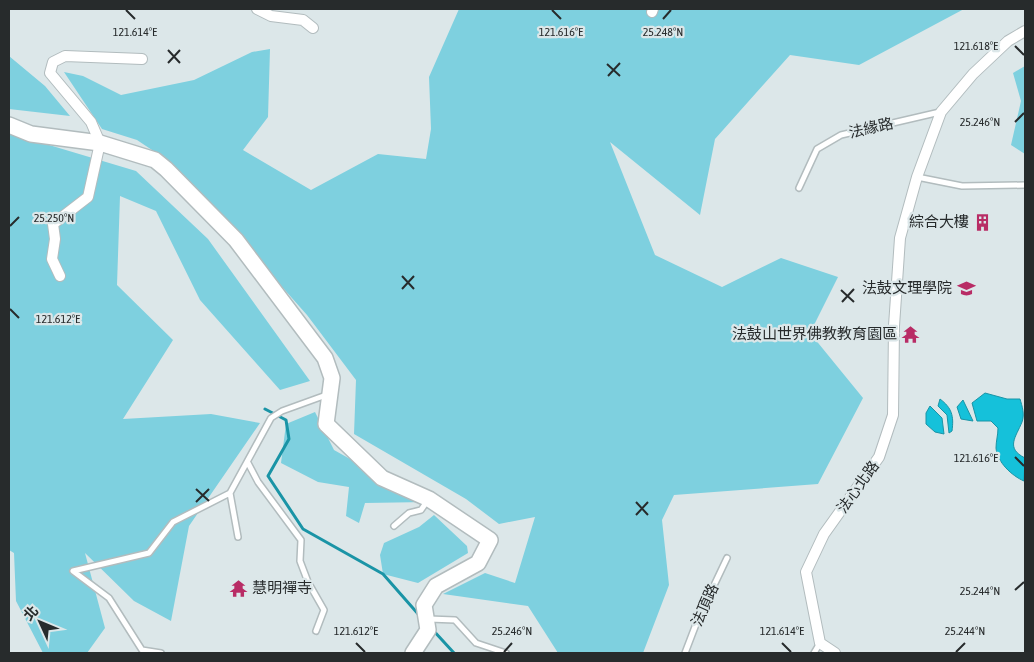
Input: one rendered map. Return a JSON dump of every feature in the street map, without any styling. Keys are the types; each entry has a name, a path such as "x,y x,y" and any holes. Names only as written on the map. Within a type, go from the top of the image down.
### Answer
{"street":[{"path":"257,9 271,16 303,20 313,28"},
{"name":"法心北路","path":"820,643 806,572 824,534 879,457 893,415 894,326 900,238 917,177 941,112 973,74 1008,41 1025,31"},
{"path":"60,276 52,259 56,239 53,224 88,197 100,143 91,122 50,73 53,62 65,56 142,59"},
{"path":"9,125 31,134 100,143 155,160 236,240 325,358 332,378 332,393 326,424 382,478 428,499 490,540 478,563 436,586 424,605 428,630 413,653"},
{"path":"820,643 835,653"}],"lane":[{"name":"法緣路","path":"799,188 817,149 840,135 941,112"},
{"path":"917,177 962,186 1025,185"},
{"path":"161,653 142,650 109,598 73,571 149,553 172,522 230,493 271,418 282,410 332,393"},
{"path":"248,463 258,482 301,540 300,561 308,582 324,610 316,630"},
{"path":"230,493 238,537"},
{"path":"394,526 409,512 421,510 428,499"},
{"name":"法頂路","path":"685,653 698,619 727,558"},
{"path":"426,619 455,620 476,642 506,653"},
{"path":"814,653 820,643"}],"shaded area":[{"path":"459,9 964,9 859,65 790,55 715,139 700,215 610,142 655,255 722,287 781,258 838,277 810,333 863,398 818,484 674,495 662,520 669,585 643,653 558,653 528,606 443,594 485,573 515,583 535,517 499,524 466,499 354,434 356,380 307,315 173,164 137,140 102,129 64,72 83,76 121,95 194,80 252,52 270,49 268,117 243,150 311,190 378,154 426,159 431,129 429,77"},
{"path":"9,56 45,86 70,116 9,109"},
{"path":"1025,66 1025,154 1011,145 1021,101 1013,73"},
{"path":"9,133 136,171 208,239 310,381 280,390 200,300 156,211 120,196 117,285 173,340 123,419 211,414 260,423 189,526 171,621 134,601 85,553 105,628 87,653 43,653 16,601 14,553 9,550"},
{"path":"985,393 1007,399 1020,399 1023,419 1015,437 1014,446 1015,450 1025,458 1024,481 1010,472 999,458 996,448 998,428 991,421 977,421 972,403"},
{"path":"940,399 951,413 953,421 952,431 949,433 947,415 938,406"},
{"path":"963,400 973,421 961,419 957,407"},
{"path":"930,406 942,418 944,434 935,432 926,424 926,413"},
{"path":"315,412 334,450 427,502 365,503 359,523 346,516 349,487 318,482 281,463 286,424"},
{"path":"434,515 467,546 468,553 418,583 383,574 380,555 384,543 419,527"}],"waterway":[{"path":"265,409 286,420 289,439 268,476 303,529 383,574 419,615"},
{"path":"432,629 454,653"}],"place":[{"name":"綜合大樓","path":"983,222"},
{"name":"法鼓文理學院","path":"966,288"},
{"name":"法鼓山世界佛教教育園區","path":"911,334"},
{"name":"慧明禪寺","path":"238,588"}]}
